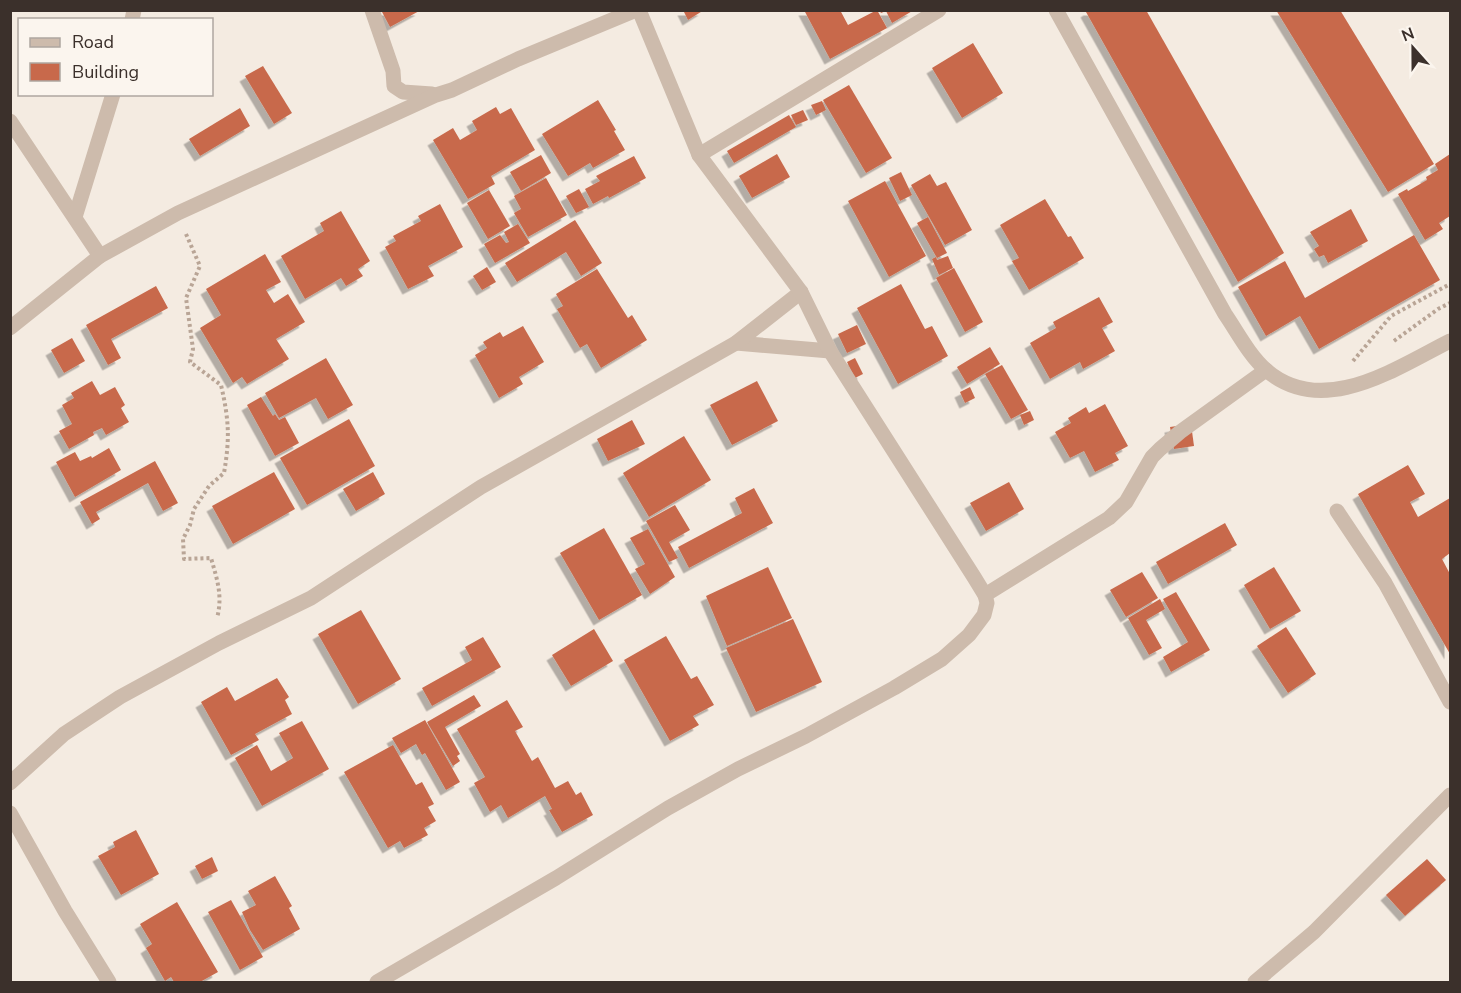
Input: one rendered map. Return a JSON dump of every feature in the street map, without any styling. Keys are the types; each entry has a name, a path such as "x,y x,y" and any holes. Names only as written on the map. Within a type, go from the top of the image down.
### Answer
{"street":[{"path":"372,10 393,70 394,86 404,92 436,95"},
{"path":"10,328 100,255 178,213 436,95 638,10 699,155 801,292 830,351 985,595 987,603 984,615 969,635 942,659 806,736 738,769 668,808 546,884 377,982"},
{"path":"699,155 939,10"},
{"path":"1056,10 1225,314 1250,352 1266,370 1297,388 1328,390 1377,378 1450,341"},
{"path":"75,216 112,96"},
{"path":"10,121 100,255"},
{"path":"10,783 64,734 120,697 210,648 310,598 481,487 736,343 801,292"},
{"path":"736,343 830,351"},
{"path":"985,595 1109,518 1126,502 1152,457 1160,449 1266,370"},
{"path":"1337,511 1385,583 1450,702"},
{"path":"1255,982 1314,932 1450,795"},
{"path":"10,813 65,911 109,982"}],"path":[{"path":"178,213 200,266 186,298 193,349 190,362 221,386 229,427 224,473 209,486 194,509 183,539 184,559 211,558 218,581 221,601 210,648"},
{"path":"1328,390 1391,316 1450,284"},
{"path":"1392,343 1438,309 1450,303"}],"building":[{"path":"381,10 421,10 390,27"},
{"path":"683,10 704,10 688,20"},
{"path":"804,10 840,10 848,25 877,10 887,28 830,59"},
{"path":"879,10 914,10 892,23 886,11 881,13"},
{"path":"1089,10 1146,10 1284,253 1238,282 1086,12"},
{"path":"1276,10 1340,10 1434,164 1388,192"},
{"path":"973,43 1003,93 962,118 932,68"},
{"path":"263,66 292,113 274,124 245,76"},
{"path":"849,85 892,158 866,173 823,100"},
{"path":"598,100 625,150 593,168 590,163 568,176 542,134"},
{"path":"822,101 826,110 816,115 811,105"},
{"path":"496,107 500,114 511,108 535,150 491,176 495,184 468,199 433,140 453,128 460,140 477,130 472,121"},
{"path":"240,108 250,126 200,156 189,139"},
{"path":"803,110 808,120 796,125 791,115"},
{"path":"789,115 796,127 734,163 727,151"},
{"path":"777,154 790,177 752,198 739,176"},
{"path":"1450,154 1450,216 1439,223 1443,229 1425,240 1398,194 1427,180 1426,177 1438,170 1435,164"},
{"path":"541,155 551,173 521,191 510,172"},
{"path":"634,156 646,178 593,204 585,189 600,181 596,176"},
{"path":"901,172 912,195 900,201 889,178"},
{"path":"930,174 937,186 946,182 972,230 945,245 911,185"},
{"path":"546,178 567,215 528,237 514,213 521,209 514,196"},
{"path":"885,181 926,256 889,277 848,201"},
{"path":"579,189 589,207 576,213 566,196"},
{"path":"489,190 510,226 488,239 467,203"},
{"path":"1045,199 1084,258 1029,290 1012,261 1019,258 1000,225"},
{"path":"440,204 463,247 428,266 434,276 408,289 385,247 396,241 393,236 421,221 418,216"},
{"path":"1351,209 1368,241 1328,263 1324,255 1319,257 1314,249 1319,246 1310,232"},
{"path":"341,211 370,261 358,269 363,276 346,286 341,278 305,299 281,256 324,231 320,223"},
{"path":"928,217 947,253 937,258 917,223"},
{"path":"575,220 602,263 581,276 566,252 517,282 505,263"},
{"path":"518,224 530,243 495,263 484,244 500,235 506,243 509,242 504,232"},
{"path":"1414,235 1440,280 1319,349 1300,316 1266,336 1238,287 1285,261 1305,298"},
{"path":"265,254 281,282 266,290 274,303 288,294 305,322 276,339 289,359 247,384 242,377 233,383 200,328 221,315 206,289"},
{"path":"948,256 953,268 939,275 932,259 936,257 937,260"},
{"path":"487,267 496,282 482,290 473,276"},
{"path":"954,268 983,322 965,332 936,278"},
{"path":"597,269 628,318 632,315 647,340 601,368 587,344 580,348 557,309 563,306 556,294"},
{"path":"901,284 925,329 932,326 948,356 898,384 857,308"},
{"path":"156,286 168,308 111,339 121,358 108,365 86,325"},
{"path":"1099,297 1113,322 1102,328 1115,351 1083,369 1080,362 1050,379 1030,343 1056,328 1053,322"},
{"path":"857,325 866,344 847,353 838,334"},
{"path":"523,326 544,362 519,377 523,384 499,398 475,355 487,348 483,342 500,332 503,337"},
{"path":"72,338 85,361 64,373 51,350"},
{"path":"990,347 1000,364 967,384 957,367"},
{"path":"326,358 353,405 328,419 316,398 279,418 265,393"},
{"path":"855,358 863,374 855,378 847,362"},
{"path":"1002,365 1028,410 1011,419 985,374"},
{"path":"92,381 100,395 115,387 125,405 121,408 129,422 106,435 102,428 93,432 94,435 69,449 59,431 72,424 62,405 74,398 71,393"},
{"path":"757,381 778,421 732,445 710,405"},
{"path":"970,387 975,398 965,403 960,392"},
{"path":"261,397 273,416 275,414 279,420 285,417 299,443 275,456 247,405"},
{"path":"1105,404 1128,446 1115,453 1119,460 1095,472 1084,451 1070,458 1055,432 1071,423 1068,418 1086,407 1089,413"},
{"path":"1030,411 1034,420 1024,425 1020,415"},
{"path":"349,419 375,466 307,505 280,458"},
{"path":"632,420 645,444 608,461 597,439"},
{"path":"1191,424 1194,446 1174,449 1170,427"},
{"path":"684,436 711,480 649,517 623,473"},
{"path":"109,448 121,470 75,497 56,462 75,452 80,461 91,456 92,458"},
{"path":"155,461 178,503 163,511 148,483 96,512 100,519 92,524 80,502"},
{"path":"1408,465 1425,494 1410,502 1418,517 1450,498 1450,553 1442,559 1450,574 1450,654 1358,494"},
{"path":"274,472 295,509 233,544 212,506"},
{"path":"373,472 385,494 356,511 343,489"},
{"path":"1009,482 1024,509 986,531 970,503"},
{"path":"754,488 773,523 689,568 678,547 742,513 735,498"},
{"path":"675,505 690,530 669,542 678,558 669,562 646,521"},
{"path":"1225,523 1237,545 1168,584 1156,562"},
{"path":"604,528 642,595 599,620 560,553"},
{"path":"648,529 675,577 650,594 635,569 645,564 630,538"},
{"path":"768,567 792,618 727,646 706,596"},
{"path":"1274,567 1301,611 1270,629 1244,585"},
{"path":"1142,572 1158,598 1126,617 1110,590"},
{"path":"1176,592 1210,650 1171,672 1163,657 1188,642 1163,599"},
{"path":"1160,599 1165,609 1146,620 1162,648 1149,655 1128,618"},
{"path":"361,610 401,679 358,704 318,634"},
{"path":"793,619 822,682 756,712 726,648"},
{"path":"1286,627 1316,674 1288,693 1257,646"},
{"path":"594,629 613,661 571,686 552,655"},
{"path":"666,636 691,679 697,676 714,705 693,716 699,725 670,741 624,660"},
{"path":"483,637 501,667 432,706 422,688 472,660 465,647"},
{"path":"277,678 289,697 285,700 292,714 255,734 259,740 231,755 201,702 227,687 235,701"},
{"path":"474,695 481,706 445,727 460,754 457,756 460,761 453,766 427,722"},
{"path":"507,700 523,727 515,731 532,761 538,757 555,788 568,781 576,795 581,792 593,815 562,832 549,810 552,809 545,796 508,818 501,805 490,812 474,783 485,777 457,729"},
{"path":"425,720 460,782 446,790 425,753 422,755 416,744 401,753 392,738"},
{"path":"302,721 329,769 262,806 235,758 257,745 271,771 293,758 279,733"},
{"path":"393,745 416,785 422,782 434,804 428,807 436,821 424,828 428,835 404,848 400,841 388,848 344,772"},
{"path":"136,830 159,874 121,895 98,856 115,847 113,842"},
{"path":"212,857 218,871 202,879 195,866"},
{"path":"1427,859 1446,880 1405,916 1386,895"},
{"path":"275,876 292,906 289,908 300,929 263,950 242,912 256,905 248,891"},
{"path":"231,900 263,957 240,970 208,912"},
{"path":"177,902 218,972 200,982 174,982 171,977 165,981 146,948 152,944 140,924"}]}
